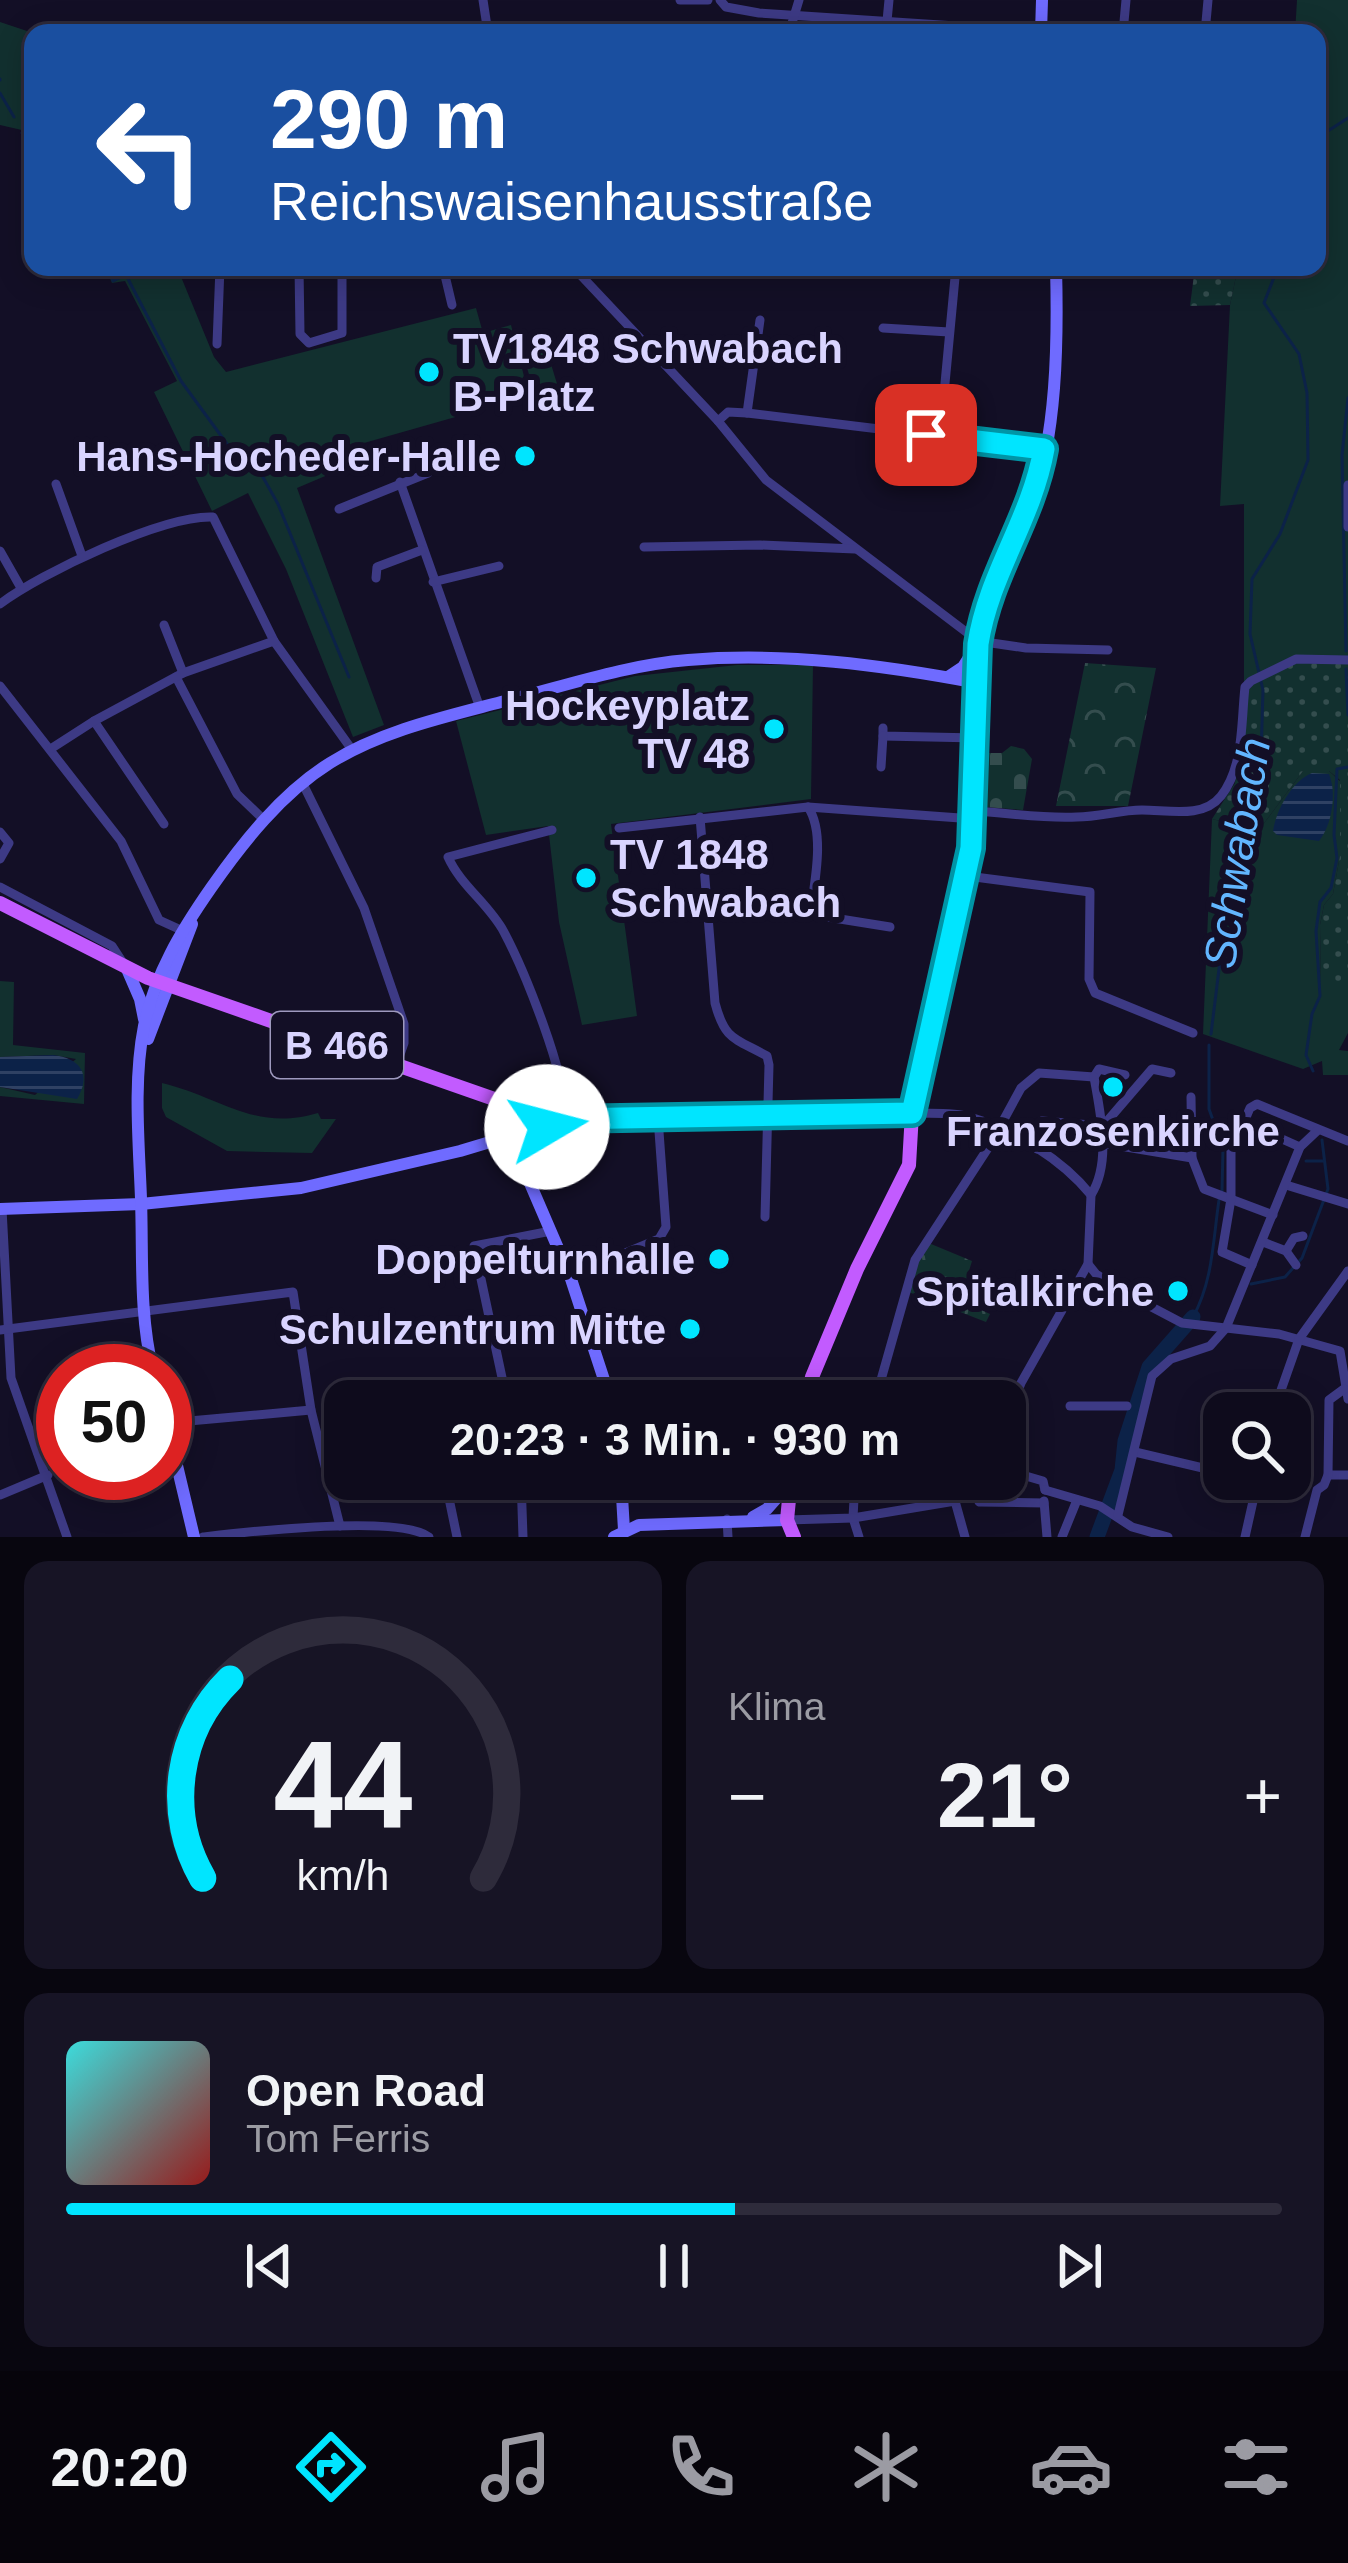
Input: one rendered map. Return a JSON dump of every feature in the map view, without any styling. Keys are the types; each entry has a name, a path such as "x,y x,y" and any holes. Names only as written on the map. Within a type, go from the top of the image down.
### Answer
{"main road":[{"name":"B 466","path":"0,903 162,983 495,1102 564,1119 912,1113"},
{"path":"811,1380 857,1269 909,1165 912,1113"},
{"path":"789,1500 787,1520 794,1537"}],"street":[{"path":"680,0 708,0"},
{"path":"719,0 726,7 794,16 928,24"},
{"path":"792,24 799,0"},
{"path":"887,21 889,0"},
{"path":"217,344 220,276"},
{"path":"299,276 300,334 309,343 342,333 342,276"},
{"path":"445,276 452,304"},
{"path":"940,436 955,276"},
{"path":"1056,276 1057,317 1044,449 1031,506 991,592 978,642 974,815 967,876 912,1113 967,1116 999,1130 1037,1149 1076,1177 1091,1195"},
{"path":"580,277 718,421 766,480 978,642 1108,650"},
{"path":"747,413 760,320"},
{"path":"883,328 949,332"},
{"path":"718,421 728,412 747,413 1044,449"},
{"path":"339,509 428,473"},
{"path":"400,482 480,708"},
{"path":"56,484 82,556"},
{"path":"1348,485 1348,527"},
{"path":"0,604 82,556 207,516 218,523 274,641 352,751"},
{"path":"644,547 855,549"},
{"path":"376,578 377,567 422,550"},
{"path":"0,551 21,589"},
{"path":"433,582 499,566"},
{"path":"164,625 180,675 237,794 264,820"},
{"path":"52,748 180,675 274,641"},
{"path":"948,677 963,667 978,642"},
{"path":"619,828 808,808 1076,818 1138,810 1189,812 1219,800 1228,784 1240,747 1245,687 1251,681 1296,659 1348,660"},
{"path":"142,1054 181,930 264,820 303,784 352,751 480,708 686,660 858,662 978,683"},
{"path":"0,686 121,841 159,920 181,930"},
{"path":"94,721 164,824"},
{"path":"881,767 883,732 977,738"},
{"path":"303,784 364,908 404,1024 396,1066"},
{"path":"808,808 814,816 816,876 811,909 815,915 890,927"},
{"path":"700,817 715,1003 727,1035 767,1056 765,1217"},
{"path":"36,1448 5,1380 1,1209 141,1204 301,1188 564,1119 565,1096 559,1077 502,928 456,875 448,856 553,830"},
{"path":"0,832 9,843 0,859"},
{"path":"967,876 1090,892 1089,979 1095,993 1192,1033"},
{"path":"0,887 112,946 140,999 141,1314 147,1344"},
{"path":"143,1028 195,911"},
{"path":"1023,1380 1088,1264 1091,1195 1102,1143 1094,1076 1099,1069 1125,1075"},
{"path":"1102,1126 1152,1069 1171,1073"},
{"path":"881,1380 915,1260 999,1130 1006,1111 1030,1077 1040,1073 1094,1076"},
{"path":"1191,1097 1192,1158 1204,1190 1273,1215"},
{"path":"495,1102 571,1276 604,1380"},
{"path":"1252,1265 1222,1252 1232,1135 1250,1108 1257,1105 1348,1142"},
{"path":"571,1276 659,1239 666,1227 658,1118"},
{"path":"1037,1149 1042,1121 1102,1126"},
{"path":"1244,1122 1300,1147"},
{"path":"1116,1514 1159,1366 1201,1352 1226,1328 1300,1147 1317,1131"},
{"path":"1102,1143 1192,1158"},
{"path":"1286,1185 1348,1204"},
{"path":"502,1380 474,1246 551,1231"},
{"path":"1286,1252 1294,1238 1304,1236"},
{"path":"1263,1242 1286,1252 1296,1265"},
{"path":"1088,1264 1125,1293 1182,1323 1299,1339 1340,1351 1346,1394 1329,1400 1328,1475 1317,1490 1305,1537"},
{"path":"1280,1392 1299,1339 1348,1271"},
{"path":"4,1329 293,1292 311,1410 340,1526"},
{"path":"1070,1406 1126,1406"},
{"path":"192,1417 311,1410"},
{"path":"1136,1453 1203,1468"},
{"path":"1328,1475 1348,1475"},
{"path":"1026,1476 1043,1481 1046,1537"},
{"path":"0,1495 36,1480"},
{"path":"1045,1490 1100,1506 1132,1527 1168,1537"},
{"path":"56,1500 67,1537"},
{"path":"189,1500 199,1537 318,1533 340,1526 417,1528 428,1537"},
{"path":"450,1500 458,1537"},
{"path":"522,1500 524,1537"},
{"path":"621,1500 620,1535 639,1525 853,1518 955,1502 965,1537"},
{"path":"752,1518 774,1500"},
{"path":"854,1500 859,1537"},
{"path":"980,1500 1044,1503"},
{"path":"1062,1537 1077,1500"},
{"path":"1245,1537 1253,1500"},
{"path":"727,1519 728,1537"}],"green space":[{"path":"1297,0 1348,0 1348,659 1244,687 1244,504 1220,506 1230,305 1236,276 1326,276 1326,24 1296,24"},
{"path":"0,22 24,30 24,131 0,125"},
{"path":"109,276 181,276 214,357 226,372 476,308 483,333 511,325 529,396 357,445 363,460 297,488 384,725 353,737 286,569 248,493 212,511 154,392 177,381 125,281 112,283"},
{"path":"1194,276 1236,276 1230,305 1190,306"},
{"path":"547,351 558,387 535,394 524,358"},
{"path":"1311,655 1348,659 1348,986 1321,987 1320,925 1324,905 1333,894 1340,856 1340,780 1329,771 1303,771 1259,830 1212,819 1235,783 1244,687"},
{"path":"1085,663 1156,668 1128,806 1056,806"},
{"name":"TV 1848 Schwabach","path":"737,665 813,665 811,799 611,824 637,1016 582,1025 559,922 548,826 486,835 456,721 635,676"},
{"path":"1011,746 1024,749 1032,759 1023,810 985,807 987,753 1002,753"},
{"path":"1303,771 1329,771 1340,781 1340,856 1333,894 1324,905 1320,925 1321,986 1348,986 1348,1033 1339,1050 1348,1051 1348,1075 1323,1075 1322,1061 1303,1069 1203,1034 1212,819 1259,830"},
{"path":"0,981 14,982 13,1045 85,1053 84,1104 0,1096 0,1087 35,1095 76,1059 0,1057"},
{"path":"162,1083 256,1116 295,1118 318,1113 321,1119 336,1119 312,1153 227,1151 166,1117"},
{"path":"931,1244 972,1261 968,1274 989,1283 979,1309 990,1314 986,1322 906,1291 925,1246"}],"water":[{"path":"1312,773 1329,774 1333,790 1323,834 1319,841 1277,835 1273,831 1286,797"},
{"path":"53,1055 81,1069 83,1082 77,1099 0,1087 0,1057"}],"waterway":[{"path":"0,93 14,117"},
{"name":"Schwabach","path":"1326,132 1348,118"},
{"path":"111,276 113,281 124,276"},
{"path":"127,276 181,381 238,459 255,463 278,504 349,677"},
{"name":"Schwabach","path":"1211,1034 1226,870 1261,757 1263,690 1250,634 1252,579 1280,534 1308,460 1307,393 1299,354 1264,303 1274,276"},
{"path":"1346,651 1342,455 1348,398"},
{"path":"1346,669 1348,715"},
{"path":"1313,1071 1306,1055 1312,1014 1320,996 1316,931 1320,902 1331,888 1337,858 1337,769 1348,767"},
{"name":"Schwabach","path":"1209,1045 1209,1109 1223,1148 1222,1191"},
{"path":"1251,1284 1285,1277 1302,1258 1328,1189 1322,1140"},
{"path":"1306,1161 1324,1161"},
{"name":"Schwabach","path":"1193,1317 1208,1275 1219,1200"},
{"name":"Schwabach","path":"1097,1537 1122,1470 1125,1441 1149,1367 1193,1317"}],"place":[{"name":"TV1848 Schwabach B-Platz","path":"429,372"},
{"name":"Hans-Hocheder-Halle","path":"525,456"},
{"name":"Hockeyplatz TV 48","path":"774,729"},
{"name":"TV 1848 Schwabach","path":"586,878"},
{"name":"Franzosenkirche","path":"1113,1087"},
{"name":"Doppelturnhalle","path":"719,1259"},
{"name":"Spitalkirche","path":"1178,1291"},
{"name":"Schulzentrum Mitte","path":"690,1329"}],"route":[{"path":"547,1127 564,1119 912,1113 971,848 982,617 1031,506 1044,449 926,435"}]}
